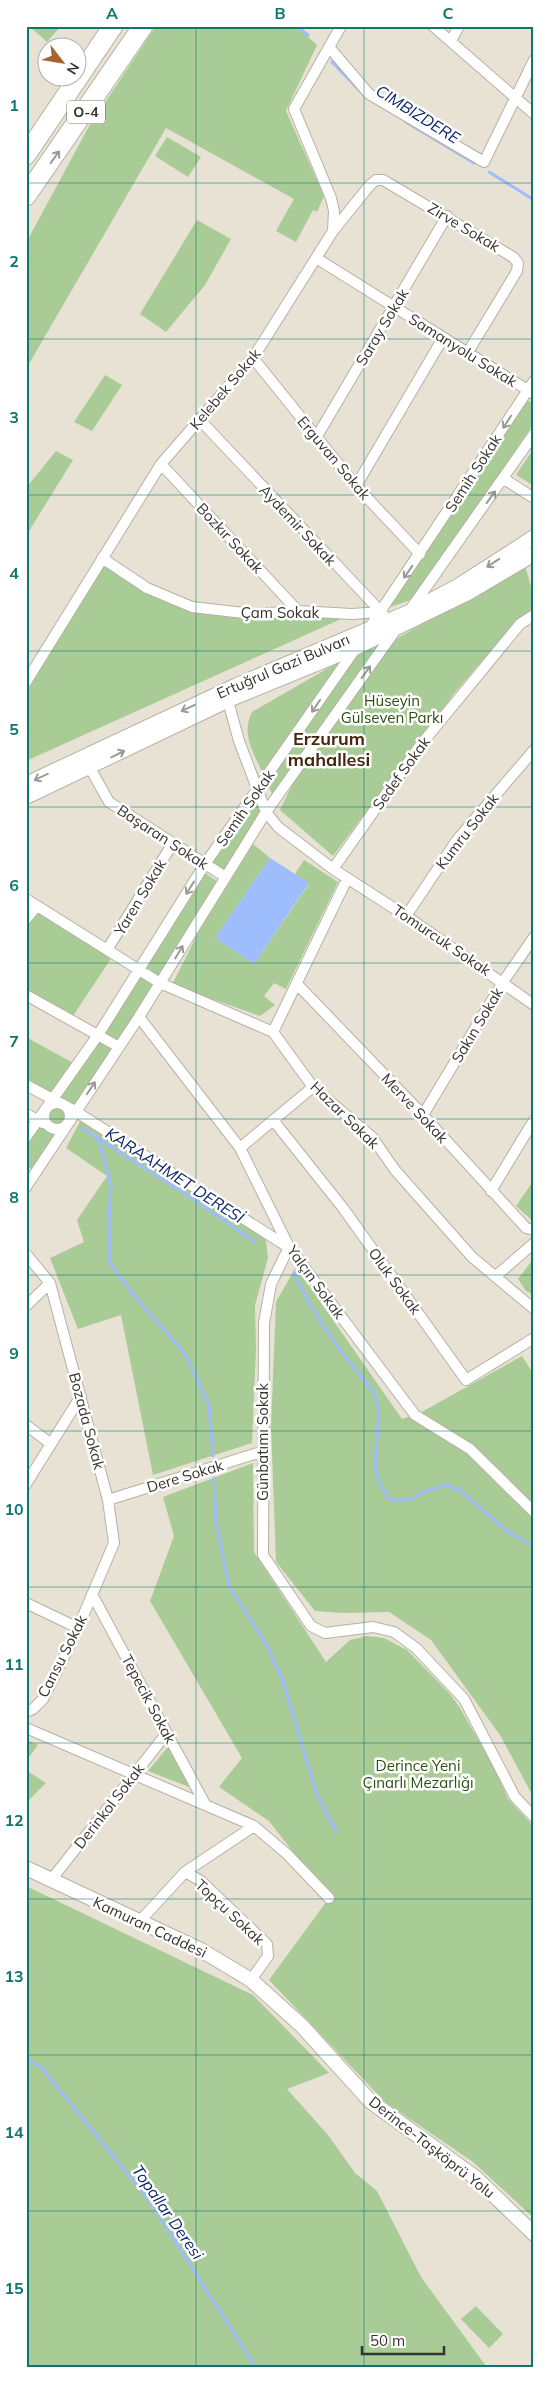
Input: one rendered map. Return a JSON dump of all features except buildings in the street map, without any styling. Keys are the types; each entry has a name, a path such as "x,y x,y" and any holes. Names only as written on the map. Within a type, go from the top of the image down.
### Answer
{"highway":[{"name":"O-4","path":"26,155 113,26"},
{"name":"O-4","path":"26,196 103,88 143,26"}],"main road":[{"name":"Ertuğrul Gazi Bulvarı","path":"26,784 238,685 409,612 458,586 534,537"},
{"name":"Ertuğrul Gazi Bulvarı","path":"26,797 228,701 355,648 389,620 468,593 533,558"},
{"name":"Kamuran Caddesi","path":"26,1868 202,1950 251,1980 268,1996"},
{"name":"Derince-Taşköprü Yolu","path":"268,1996 302,2026 370,2101 476,2178 534,2234"}],"street":[{"path":"341,26 327,50 369,94 484,162 534,60"},
{"path":"433,26 534,114"},
{"path":"451,41 459,26"},
{"name":"Kelebek Sokak","path":"26,682 161,464 253,358 332,231 334,211 331,198 294,109 327,50"},
{"name":"Zirve Sokak","path":"332,231 370,184 376,180 383,180 448,216 513,257 518,263 517,271 468,352"},
{"name":"Saray Sokak","path":"316,438 448,216"},
{"name":"Samanyolu Sokak","path":"316,258 531,392"},
{"path":"356,486 443,338"},
{"name":"Erguvan Sokak","path":"253,358 356,486 420,554"},
{"name":"Semih Sokak","path":"26,1188 31,1173 61,1134 139,1017 224,876 389,620 420,554 531,392 534,381"},
{"name":"Aydemir Sokak","path":"200,420 389,620"},
{"name":"Semih Sokak","path":"409,612 534,434"},
{"name":"Bozkır Sokak","path":"161,464 298,611"},
{"path":"504,479 534,498"},
{"name":"Çam Sokak","path":"102,558 147,588 192,607 253,614 298,611 352,614 389,620"},
{"name":"Sedef Sokak","path":"333,869 418,747 520,624 534,615"},
{"name":"Semih Sokak","path":"26,1137 98,1035 205,864 258,791 368,630"},
{"path":"228,701 239,741 266,812"},
{"name":"Kumru Sokak","path":"406,916 457,840 534,750"},
{"name":"Başaran Sokak","path":"90,768 109,802 224,876"},
{"name":"Tomurcuk Sokak","path":"266,812 278,827 333,869 406,916 534,1005"},
{"name":"Yaren Sokak","path":"107,950 173,843"},
{"path":"26,899 160,983 273,1032 347,879"},
{"path":"26,919 37,906"},
{"name":"Sakın Sokak","path":"423,1115 503,982 534,937"},
{"name":"Merve Sokak","path":"297,984 423,1115 526,1228 534,1230"},
{"path":"26,995 119,1047"},
{"name":"Yalçın Sokak","path":"139,1017 240,1148 289,1248 414,1415 470,1449 534,1512"},
{"name":"Hazar Sokak","path":"273,1032 313,1086 372,1137 402,1178 472,1256 534,1309"},
{"path":"26,1085 75,1111 289,1248"},
{"path":"240,1148 313,1086"},
{"path":"56,1103 63,1104 70,1113 68,1123 60,1129 49,1127 44,1116 46,1109 56,1103"},
{"path":"26,1114 61,1134"},
{"name":"Oluk Sokak","path":"273,1120 343,1208 466,1380 534,1338"},
{"path":"491,1191 534,1120"},
{"path":"496,1276 534,1243"},
{"name":"Günbatımı Sokak","path":"289,1248 271,1284 264,1323 263,1554 311,1626 325,1633 373,1627 394,1632 416,1648 464,1699 515,1797 534,1817"},
{"name":"Bozada Sokak","path":"26,1254 50,1283 108,1500 114,1543 92,1594"},
{"path":"26,1306 50,1283"},
{"path":"26,1484 81,1396"},
{"path":"26,1425 51,1444"},
{"name":"Dere Sokak","path":"108,1500 262,1452"},
{"name":"Cansu Sokak","path":"26,1712 33,1709 43,1698 78,1628 92,1594"},
{"name":"Tepecik Sokak","path":"92,1594 205,1804"},
{"path":"26,1602 78,1628"},
{"path":"26,1728 254,1826 287,1854 330,1898"},
{"name":"Derinkol Sokak","path":"51,1880 167,1733"},
{"name":"Topçu Sokak","path":"139,1922 185,1872 254,1826"},
{"name":"Topçu Sokak","path":"185,1872 201,1881 267,1944 268,1956 251,1980"}],"green space":[{"path":"29,26 61,26 50,38 42,38"},
{"path":"156,26 296,26 317,45 286,111 324,196 317,212 313,210 296,242 276,231 294,199 166,128 26,369 26,243 88,128"},
{"path":"167,137 201,157 188,177 155,156"},
{"path":"197,220 231,239 205,285 166,332 140,314"},
{"path":"105,375 122,385 92,431 74,422"},
{"path":"527,400 534,404 534,423 413,599 388,608"},
{"path":"534,448 534,486 516,475"},
{"path":"56,451 73,460 26,536 26,488"},
{"path":"102,558 192,607 352,614 26,761 26,682"},
{"name":"Hüseyin Gülseven Parkı","path":"525,565 534,598 534,610 518,619 456,691 333,856 280,810 299,771 389,643"},
{"path":"379,645 274,797 266,782 355,654"},
{"path":"344,659 262,772 252,750 248,735 249,720 252,712"},
{"path":"256,798 263,812 225,871 212,862"},
{"path":"253,844 270,858 215,938 254,964 309,884 295,874 304,860 338,882 286,989 274,983 264,996 275,1005 260,1016 172,985 199,931"},
{"path":"205,873 218,882 158,978 144,969"},
{"path":"38,909 112,957 73,1016 26,990 26,924"},
{"path":"140,976 155,985 119,1041 104,1033"},
{"path":"26,1037 73,1063 52,1093 26,1078"},
{"path":"99,1040 113,1048 74,1107 60,1098"},
{"path":"57,1106 65,1109 68,1117 65,1125 57,1128 49,1125 46,1117 49,1109"},
{"path":"83,1116 265,1233 268,1258 255,1305 256,1349 252,1443 153,1475 121,1315 78,1329 50,1258 84,1242 77,1220 107,1176 66,1148"},
{"path":"39,1126 55,1134 32,1169 26,1167 26,1145"},
{"path":"534,1180 534,1222 516,1206"},
{"path":"534,1258 534,1295 526,1291 518,1279"},
{"path":"296,1267 402,1419 420,1413 522,1356 534,1375 534,1798 500,1735 431,1640 389,1612 342,1613 315,1611 276,1562 271,1426 276,1302"},
{"name":"Derince Yeni Çınarlı Mezarlığı","path":"253,1463 254,1552 326,1662 350,1640 367,1636 384,1638 407,1650 450,1694 495,1769 508,1799 534,1827 534,2218 473,2162 385,2102 269,1980 329,1898 269,1821 219,1787 242,1758 150,1601 174,1536 163,1497"},
{"path":"26,1740 38,1745 26,1761"},
{"path":"168,1747 192,1788 148,1771"},
{"path":"26,1770 46,1783 26,1803"},
{"path":"26,1886 253,1995 329,2073 287,2089 328,2135 355,2173 377,2191 421,2277 486,2366 493,2368 26,2368"},
{"path":"476,2306 503,2334 489,2348 461,2319"}],"water":[{"path":"270,858 309,883 254,964 215,938"}],"waterway":[{"name":"CIMBIZDERE","path":"296,26 308,35"},
{"name":"CIMBIZDERE","path":"332,62 361,92"},
{"name":"CIMBIZDERE","path":"406,122 474,163"},
{"name":"CIMBIZDERE","path":"489,172 534,200"},
{"name":"KARAAHMET DERESİ","path":"82,1128 193,1199 255,1242"},
{"path":"98,1137 111,1185 109,1220 110,1263 132,1293 186,1355 209,1406 213,1456"},
{"name":"KARAAHMET DERESİ","path":"294,1273 310,1305 337,1346 375,1394 379,1412 375,1465 379,1483 390,1500 409,1500 426,1491 447,1485 461,1491 508,1532 534,1546"},
{"path":"214,1478 216,1523 229,1586 265,1642 283,1681 316,1792 336,1831"},
{"name":"Topallar Deresi","path":"26,2059 41,2067 149,2200 256,2368"}],"district":[{"name":"Erzurum mahallesi","path":"329,748"}]}
